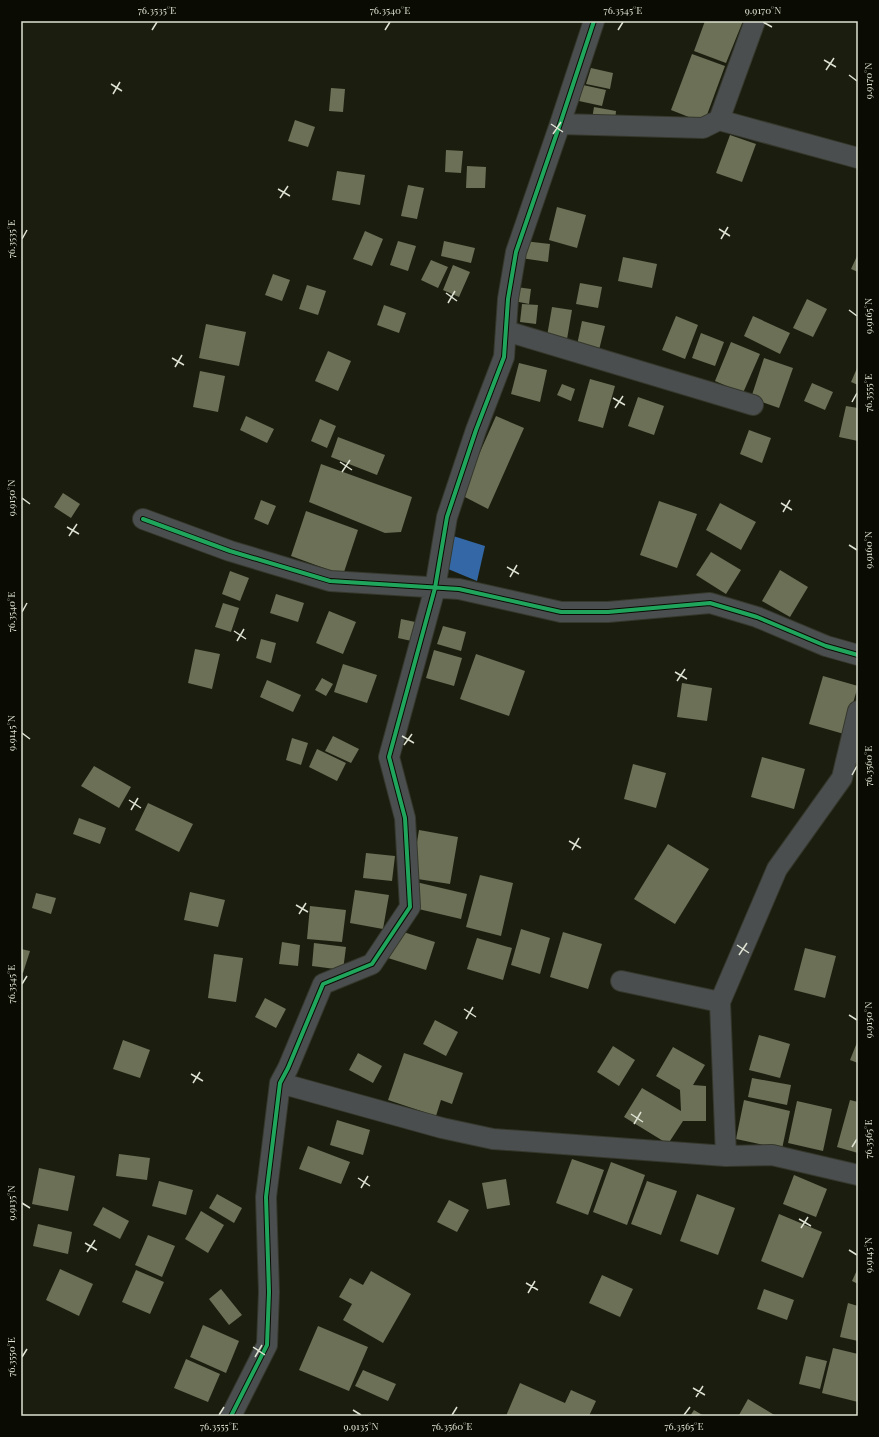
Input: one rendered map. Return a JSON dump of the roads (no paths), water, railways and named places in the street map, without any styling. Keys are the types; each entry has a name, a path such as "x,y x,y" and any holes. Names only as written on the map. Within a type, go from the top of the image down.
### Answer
{"street":[{"path":"231,1416 267,1345 269,1292 266,1197 280,1084 323,984 372,964 410,907 405,818 389,758 435,588 446,517 476,430 504,357 508,299 516,252 594,21"},
{"path":"719,120 755,21"},
{"path":"560,124 703,128 719,120 858,158"},
{"path":"506,331 753,405"},
{"path":"143,519 230,551 330,581 459,589 561,612 608,612 710,603 757,617 826,646 858,655"},
{"path":"726,1156 720,1002 777,869 842,778 858,711"},
{"path":"621,981 720,1002"},
{"path":"280,1084 442,1128 493,1139 726,1156 772,1155 858,1175"}],"water":[{"path":"450,535 485,546 477,581 448,569"}]}
